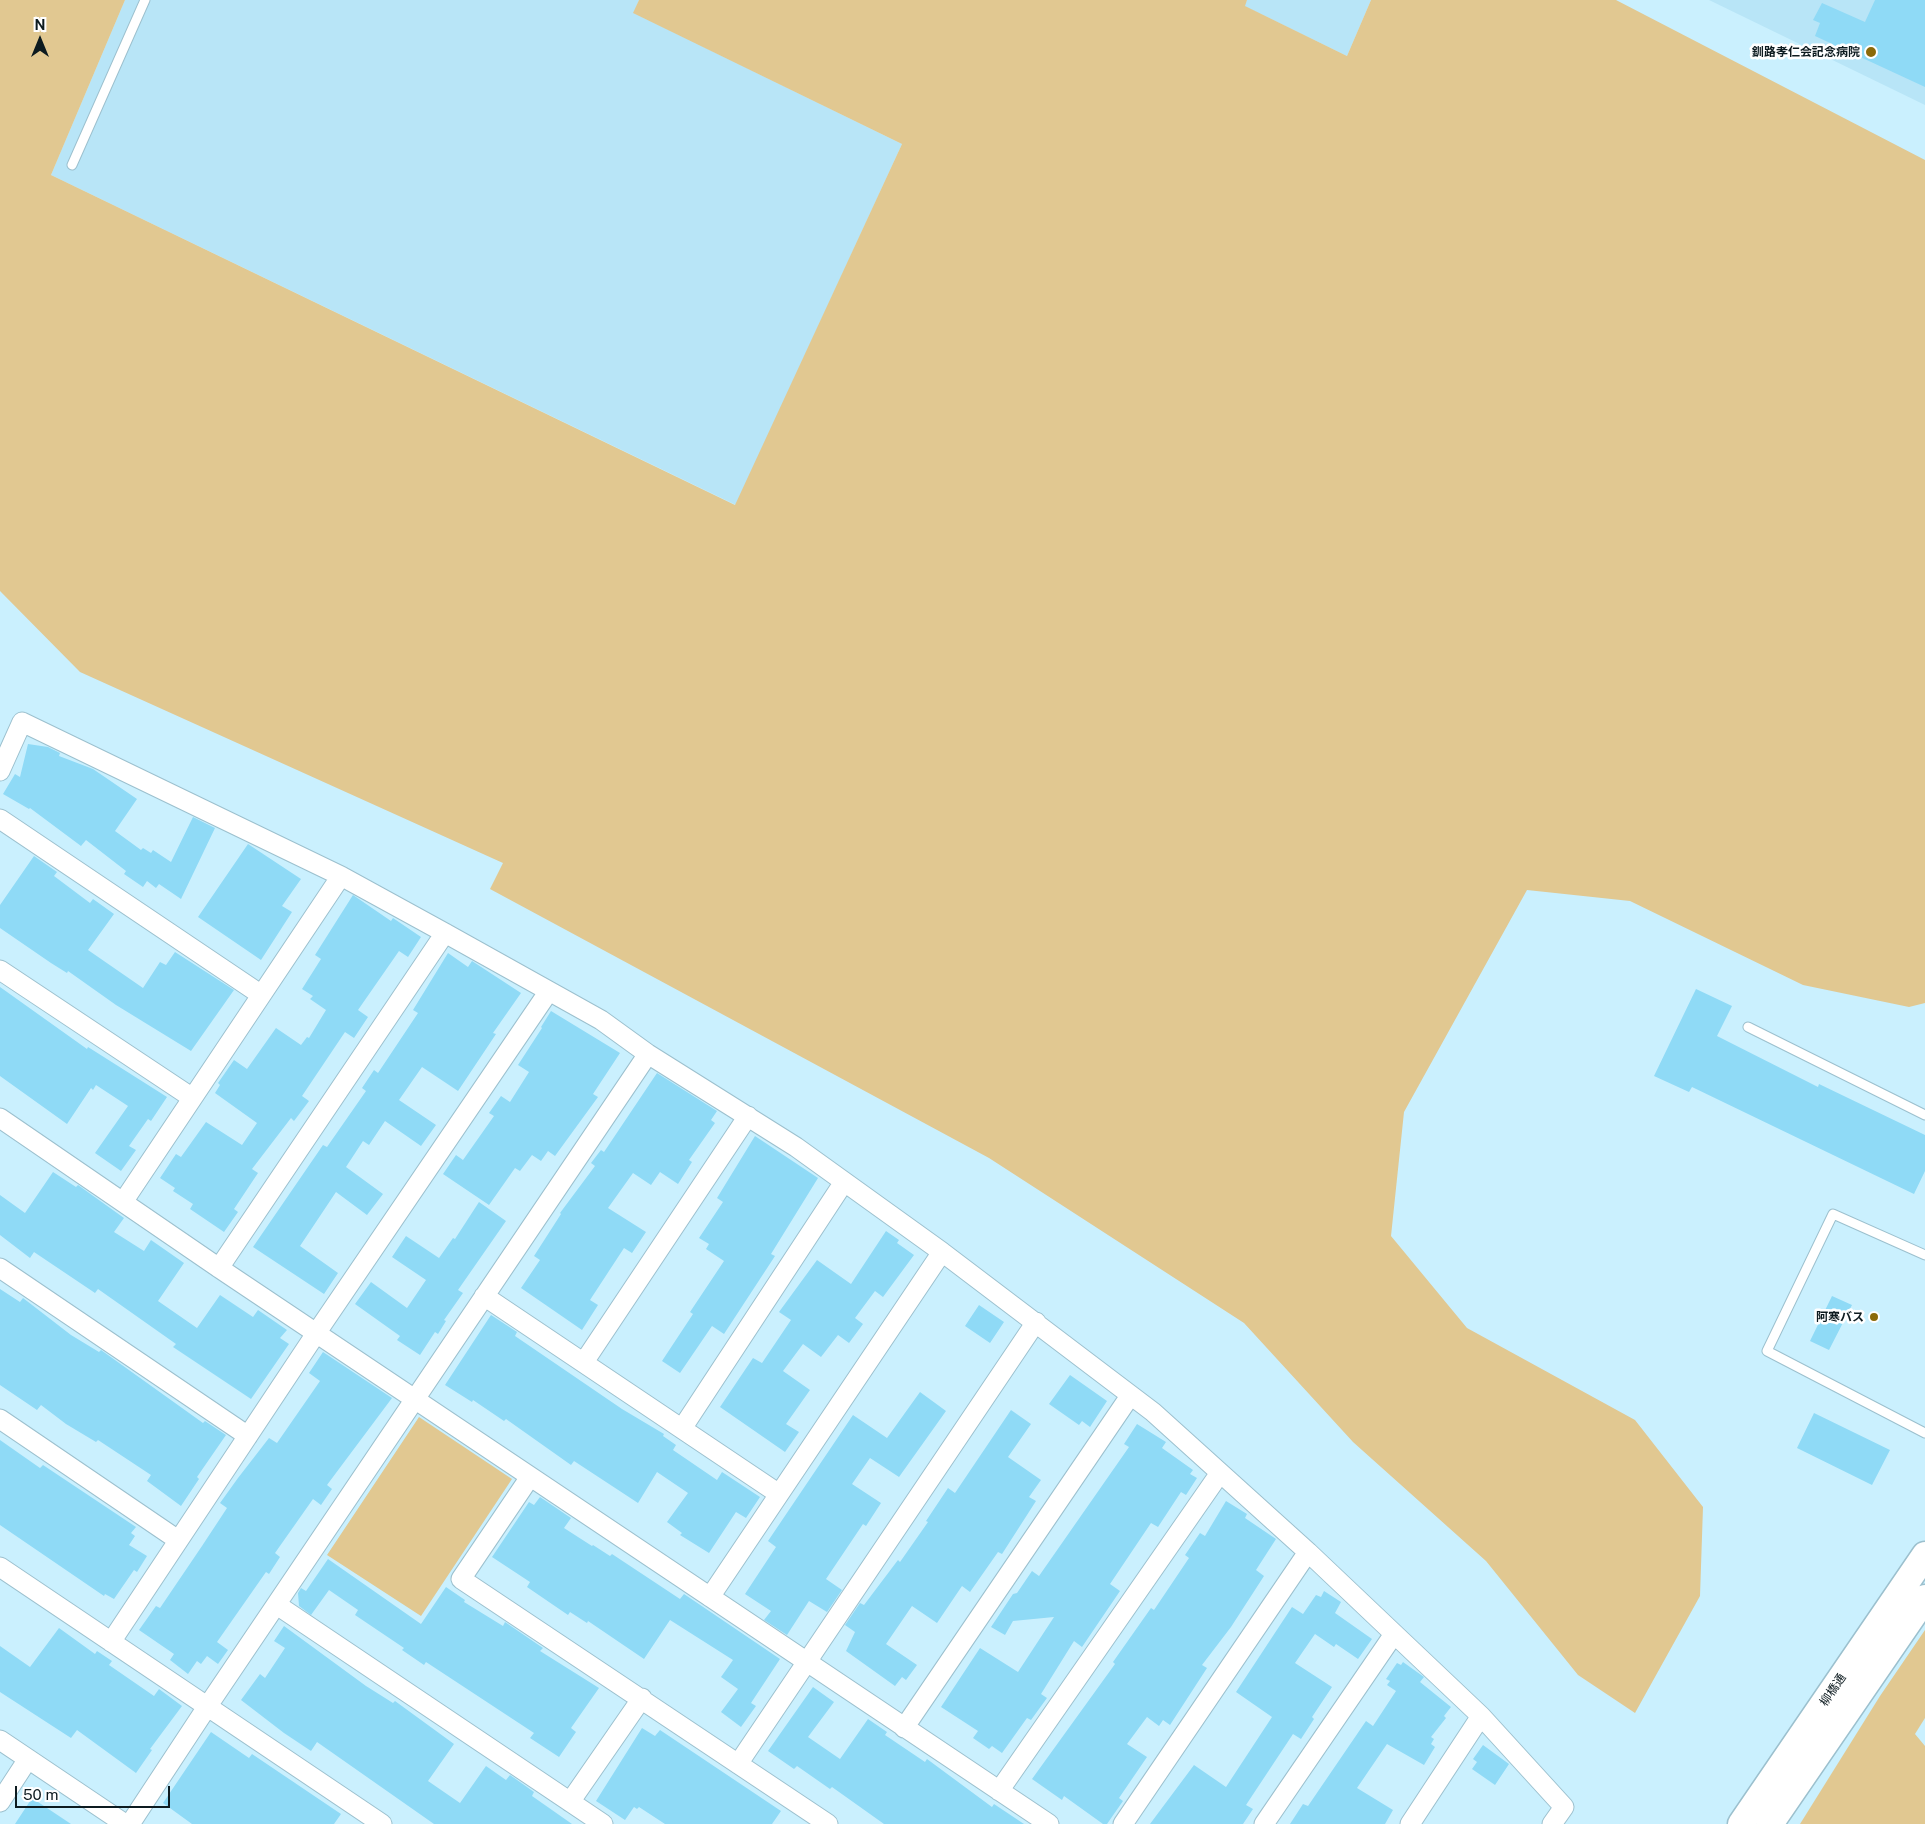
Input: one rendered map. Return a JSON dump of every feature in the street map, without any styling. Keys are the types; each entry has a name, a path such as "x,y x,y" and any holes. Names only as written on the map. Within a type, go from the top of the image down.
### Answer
{"street":[{"path":"0,770 22,722 341,876 601,1020 648,1054 748,1116 942,1252 1153,1412 1308,1552 1481,1716 1564,1807 1552,1824"},
{"path":"0,819 260,994"},
{"path":"123,1202 191,1097 341,876"},
{"path":"219,1268 445,934"},
{"path":"0,970 191,1097"},
{"path":"111,1642 317,1332 549,991"},
{"path":"130,1824 648,1054"},
{"path":"584,1362 748,1116"},
{"path":"0,1118 219,1268 1049,1824"},
{"path":"683,1427 844,1182"},
{"path":"710,1597 942,1252"},
{"path":"0,1268 248,1436"},
{"path":"484,1296 683,1427 779,1494"},
{"path":"738,1764 1036,1322"},
{"path":"904,1728 1130,1396"},
{"path":"0,1419 178,1540"},
{"path":"999,1791 1220,1473"},
{"path":"530,1477 461,1579 642,1698 828,1824"},
{"path":"1123,1824 1308,1552"},
{"name":"柳橋通","path":"1741,1824 1925,1555"},
{"path":"0,1567 382,1824"},
{"name":"柳橋通","path":"1770,1824 1925,1598"},
{"path":"277,1605 603,1824"},
{"path":"1264,1824 1394,1634"},
{"path":"570,1802 642,1698"},
{"path":"1410,1824 1481,1716"},
{"path":"0,1740 125,1824"},
{"path":"0,1802 28,1759"}],"lane":[{"path":"72,165 145,0"},
{"path":"1748,1027 1925,1115"},
{"path":"1925,1256 1833,1214 1767,1351 1925,1433"}],"shaded area":[{"path":"0,0 125,0 51,175 735,505 902,144 633,13 639,0 1247,0 1245,6 1347,56 1371,0 1616,0 1925,160 1925,1003 1909,1007 1803,985 1630,901 1527,890 1404,1112 1391,1236 1467,1328 1635,1420 1703,1507 1700,1596 1635,1713 1578,1675 1486,1561 1353,1442 1244,1323 989,1158 490,889 503,863 80,672 0,591"},
{"path":"125,0 639,0 634,13 902,144 736,505 51,175"},
{"path":"1247,0 1371,0 1347,56 1244,6"},
{"name":"釧路孝仁会記念病院","path":"1709,0 1925,0 1925,105"},
{"path":"419,1417 512,1479 421,1616 327,1555"},
{"path":"1925,1630 1925,1718 1915,1734 1925,1746 1925,1824 1800,1824 1880,1696"}],"building":[{"path":"1875,0 1925,0 1925,87 1815,36 1820,23 1813,20 1822,3 1865,22"},
{"path":"28,744 48,747 60,753 59,756 93,769 137,799 115,831 141,850 143,848 151,853 153,850 171,862 193,817 215,828 181,899 159,884 156,888 147,881 143,887 124,874 126,871 86,840 81,846 30,808 3,794 15,774 20,777"},
{"path":"248,844 301,879 282,906 292,912 261,960 198,917"},
{"path":"34,856 57,872 54,876 90,903 93,899 114,914 88,950 143,988 160,962 166,965 175,952 234,990 191,1051 116,1005 68,971 67,973 51,963 0,928 0,905"},
{"path":"353,895 391,921 393,918 421,937 408,957 399,951 358,1010 368,1017 354,1038 345,1032 302,1096 309,1101 294,1121 291,1118 252,1169 258,1173 234,1209 238,1212 224,1232 190,1209 193,1204 173,1191 175,1188 160,1178 176,1154 181,1157 206,1122 242,1145 257,1123 215,1093 220,1085 218,1083 234,1060 247,1069 276,1028 301,1045 307,1037 309,1038 326,1010 310,999 313,996 302,989 321,959 315,955"},
{"path":"448,953 468,967 472,961 521,993 493,1033 496,1034 458,1091 422,1067 399,1100 436,1125 421,1146 385,1121 369,1145 363,1141 346,1167 383,1194 367,1215 336,1192 300,1246 338,1273 324,1294 253,1247 323,1145 327,1147 366,1091 362,1088 374,1070 378,1073 418,1013 413,1010"},
{"path":"0,987 87,1049 88,1047 167,1097 151,1121 148,1119 129,1146 136,1150 121,1171 95,1153 128,1106 96,1085 93,1090 91,1088 67,1124 0,1076"},
{"path":"1696,989 1732,1006 1717,1036 1818,1087 1819,1084 1925,1135 1925,1171 1914,1194 1692,1087 1689,1092 1654,1076"},
{"path":"551,1011 620,1053 593,1094 598,1097 555,1156 548,1151 541,1161 532,1155 520,1171 515,1168 489,1205 443,1174 456,1155 463,1160 494,1116 489,1113 501,1096 510,1102 529,1072 518,1065"},
{"path":"657,1073 717,1111 711,1120 715,1123 689,1160 692,1162 678,1184 660,1172 651,1185 633,1173 608,1208 646,1232 632,1253 624,1248 590,1300 598,1305 582,1330 521,1288 540,1260 534,1256 560,1213 595,1166 591,1163 601,1150 604,1152"},
{"path":"755,1136 818,1178 771,1254 775,1256 724,1334 712,1326 680,1373 662,1361 693,1314 690,1312 724,1261 706,1249 709,1244 699,1238 723,1202 717,1198"},
{"path":"53,1172 76,1187 78,1185 124,1218 114,1232 144,1251 151,1240 184,1263 158,1301 197,1328 220,1295 253,1317 258,1310 287,1330 280,1338 289,1344 251,1399 173,1347 176,1344 98,1289 95,1293 34,1252 30,1258 0,1235 0,1195 25,1213"},
{"path":"479,1202 506,1221 458,1290 463,1293 444,1320 446,1321 438,1334 435,1332 420,1355 397,1340 400,1336 355,1304 371,1282 407,1308 426,1280 392,1257 406,1236 439,1258 453,1238 455,1239"},
{"path":"886,1231 899,1240 897,1243 914,1255 883,1297 875,1291 855,1318 863,1324 849,1343 838,1335 821,1357 803,1344 783,1371 810,1390 786,1424 799,1432 785,1452 720,1407 753,1358 762,1363 791,1320 779,1312 817,1260 851,1284"},
{"path":"0,1289 20,1302 23,1298 71,1335 99,1352 101,1350 203,1423 205,1421 226,1435 197,1477 199,1479 181,1506 147,1481 151,1475 98,1440 96,1442 66,1424 41,1405 37,1410 0,1385"},
{"path":"1832,1296 1852,1305 1829,1350 1810,1341"},
{"path":"979,1305 1004,1322 990,1343 965,1326"},
{"path":"491,1315 517,1332 515,1336 622,1409 664,1434 663,1436 676,1445 673,1450 717,1480 722,1472 760,1497 746,1518 736,1512 709,1553 680,1535 682,1533 667,1522 688,1493 657,1472 638,1503 574,1461 571,1465 506,1419 504,1421 473,1400 472,1402 445,1385"},
{"path":"323,1352 392,1398 327,1485 332,1489 321,1505 313,1499 275,1553 280,1557 269,1574 266,1572 217,1642 228,1650 218,1664 207,1656 201,1664 197,1661 188,1674 170,1660 174,1654 139,1630 156,1606 160,1608 227,1508 220,1503 238,1478 269,1438 277,1443 320,1381 309,1373"},
{"path":"1070,1375 1107,1401 1090,1427 1082,1421 1079,1425 1049,1404"},
{"path":"920,1392 946,1411 899,1477 870,1458 852,1484 881,1503 866,1526 863,1524 826,1579 842,1590 827,1612 809,1601 787,1635 764,1620 771,1611 745,1594 776,1547 768,1541 853,1415 887,1438"},
{"path":"1011,1410 1031,1424 1008,1457 1041,1480 1029,1497 1036,1501 1002,1554 998,1552 970,1592 962,1586 937,1623 912,1606 886,1644 917,1665 906,1680 902,1677 895,1686 846,1651 855,1632 845,1625 860,1603 864,1605 898,1560 900,1562 928,1522 926,1521 948,1488 955,1493"},
{"path":"1814,1413 1890,1450 1872,1485 1797,1448"},
{"path":"1137,1424 1166,1442 1162,1448 1193,1470 1190,1474 1197,1478 1186,1495 1181,1492 1158,1527 1151,1523 1110,1584 1120,1591 1082,1647 1074,1641 1041,1694 1047,1698 1031,1720 1027,1718 1002,1753 992,1746 989,1749 973,1738 978,1731 941,1707 980,1648 1018,1672 1054,1617 1013,1621 1005,1635 991,1627 1013,1594 1017,1593 1032,1571 1039,1576 1129,1447 1124,1444"},
{"path":"0,1440 40,1468 43,1465 136,1527 131,1533 135,1536 129,1545 147,1556 137,1572 134,1570 114,1599 105,1594 104,1596 0,1525"},
{"path":"540,1497 571,1518 564,1528 610,1556 612,1554 680,1599 684,1594 780,1659 751,1703 756,1706 741,1727 721,1712 738,1689 721,1677 733,1660 670,1620 644,1659 588,1621 587,1623 570,1612 568,1615 527,1587 530,1582 492,1557 529,1502 534,1505"},
{"path":"1226,1501 1247,1514 1245,1518 1276,1539 1256,1570 1264,1576 1231,1627 1202,1665 1207,1668 1170,1725 1163,1720 1159,1726 1147,1717 1127,1744 1147,1757 1119,1798 1123,1801 1107,1824 1103,1824 1064,1796 1062,1800 1032,1779 1115,1664 1113,1662 1151,1608 1154,1610 1189,1558 1185,1555 1200,1533 1205,1536"},
{"path":"328,1559 421,1624 446,1587 465,1600 464,1602 503,1626 505,1622 543,1648 540,1651 599,1688 571,1728 576,1732 559,1757 530,1738 534,1733 426,1662 424,1665 402,1650 404,1648 355,1615 358,1610 329,1590 311,1615 299,1606 298,1593 301,1588 306,1591"},
{"path":"1324,1591 1341,1602 1335,1613 1372,1639 1358,1659 1336,1644 1334,1647 1315,1634 1295,1663 1332,1687 1312,1717 1314,1719 1301,1739 1293,1734 1246,1805 1253,1809 1243,1824 1150,1824 1194,1765 1226,1787 1272,1717 1236,1692 1292,1607 1303,1614 1316,1595 1321,1597"},
{"path":"284,1626 366,1686 393,1703 395,1701 454,1744 428,1781 460,1803 486,1766 506,1780 510,1775 534,1792 532,1796 572,1824 434,1824 317,1742 311,1751 284,1733 241,1700 260,1674 265,1678 285,1648 274,1641"},
{"path":"59,1628 95,1654 97,1651 112,1661 109,1665 154,1696 159,1689 182,1706 150,1749 152,1750 136,1773 77,1730 71,1738 0,1692 0,1646 30,1667"},
{"path":"1403,1662 1424,1677 1420,1682 1451,1707 1444,1716 1446,1718 1431,1737 1434,1739 1431,1744 1435,1747 1424,1765 1387,1744 1357,1788 1393,1810 1385,1824 1290,1824 1303,1804 1308,1806 1366,1721 1373,1726 1396,1691 1387,1685 1390,1681 1386,1679 1397,1663 1401,1665"},
{"path":"813,1687 834,1702 808,1737 840,1759 868,1719 887,1732 885,1735 925,1762 927,1759 992,1807 994,1804 1024,1824 884,1824 832,1787 830,1789 797,1766 794,1769 768,1751"},
{"path":"642,1728 655,1736 660,1730 781,1811 772,1824 665,1824 639,1807 637,1809 634,1807 625,1820 596,1801"},
{"path":"211,1732 249,1758 252,1754 341,1814 334,1824 192,1824 163,1803"},
{"path":"1483,1745 1509,1764 1495,1785 1472,1769 1477,1762 1473,1759"},
{"path":"32,1798 71,1824 15,1824"}],"place":[{"name":"釧路孝仁会記念病院","path":"1871,52"},
{"name":"阿寒バス","path":"1874,1317"}]}
